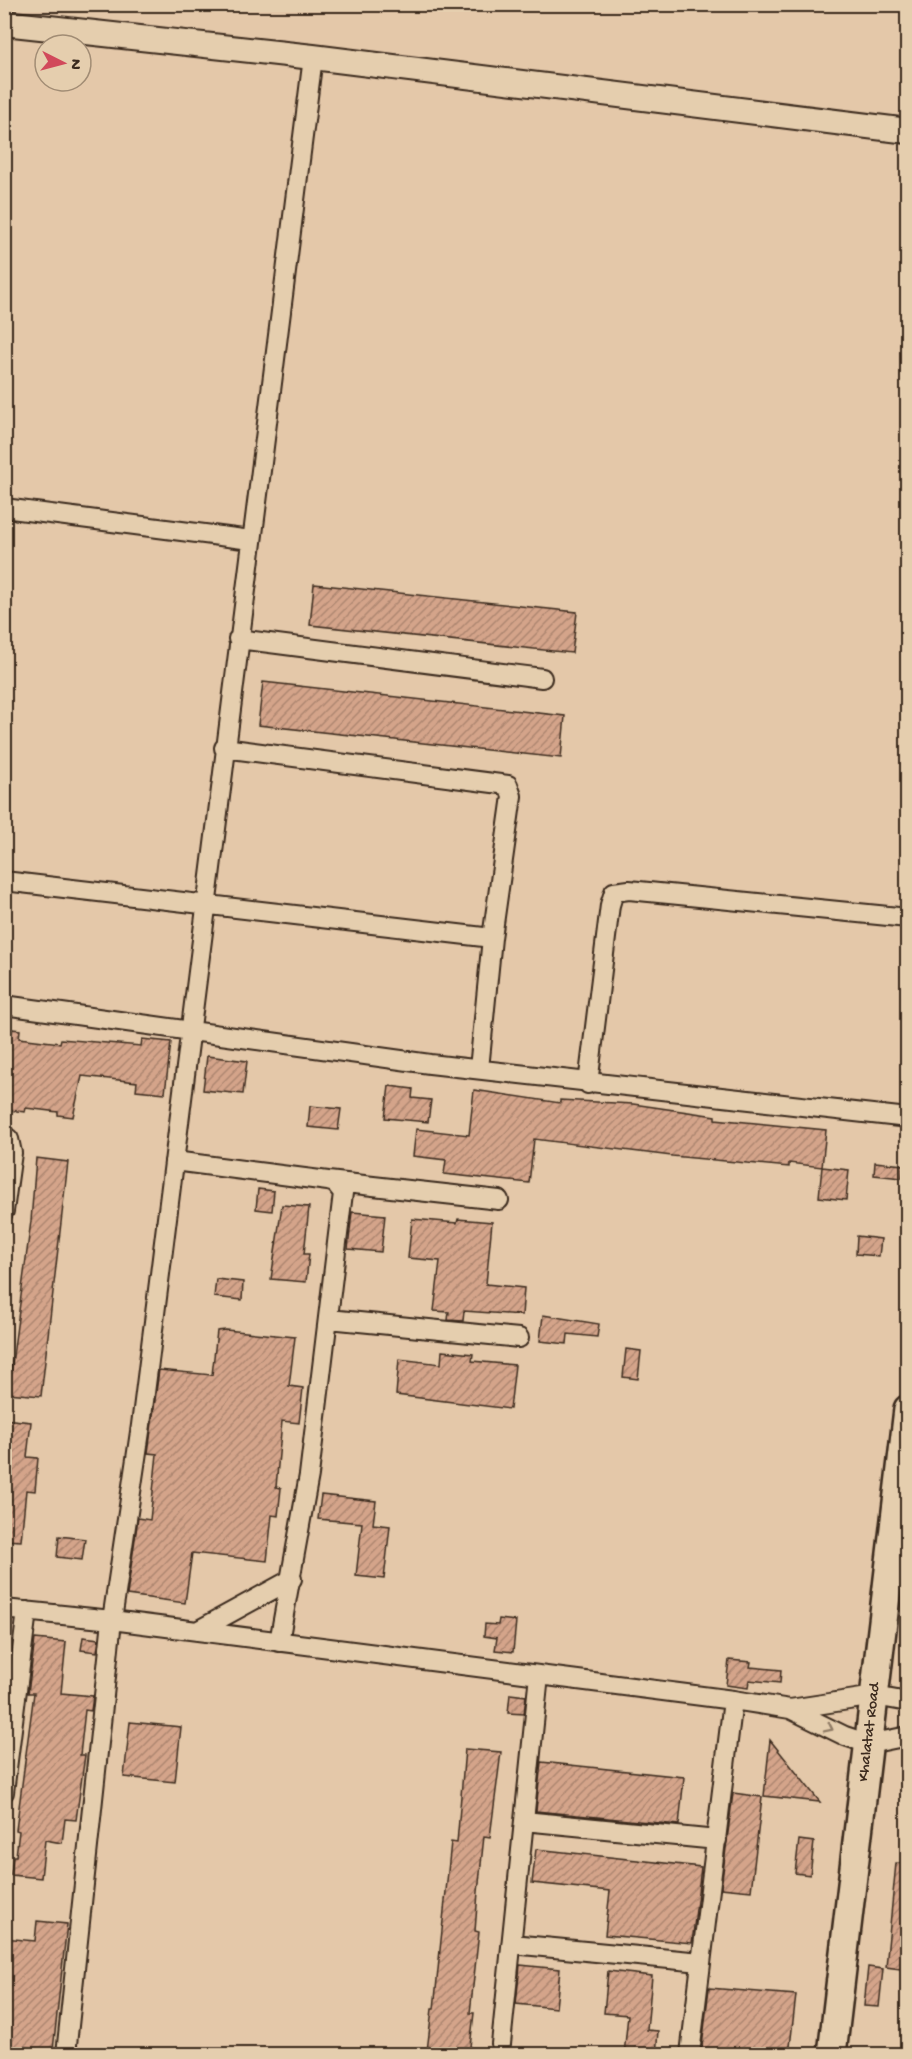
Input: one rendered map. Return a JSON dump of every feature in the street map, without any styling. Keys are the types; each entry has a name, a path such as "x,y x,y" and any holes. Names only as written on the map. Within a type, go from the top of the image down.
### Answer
{"main road":[{"path":"4,23 313,57 908,131"},
{"name":"Khalatat Road","path":"832,2055 908,1409"}],"street":[{"path":"66,2055 112,1620 141,1425 224,748 313,57"},
{"path":"4,508 251,540"},
{"path":"238,639 542,678"},
{"path":"224,748 508,785 512,796 492,938 479,1070"},
{"path":"4,881 492,938"},
{"path":"588,1084 610,905 614,892 628,890 908,918"},
{"path":"4,1005 588,1084 908,1118"},
{"path":"4,1135 9,1139 12,1153 4,1211"},
{"path":"174,1161 499,1200"},
{"path":"279,1642 309,1475 343,1193 335,1183 328,1181"},
{"path":"328,1319 519,1338"},
{"path":"197,1631 292,1579"},
{"path":"4,1609 112,1620 733,1700 790,1709 844,1736 869,1744 908,1736"},
{"path":"4,1792 27,1611"},
{"path":"501,2044 539,1675"},
{"path":"790,1709 875,1696 908,1702"},
{"path":"690,2055 733,1700"},
{"path":"524,1821 717,1840"},
{"path":"512,1944 701,1962"}],"building":[{"path":"314,584 577,612 572,653 310,625"},
{"path":"263,682 565,716 561,758 258,725"},
{"path":"4,1028 20,1030 19,1038 60,1043 61,1039 141,1046 142,1039 171,1042 165,1093 136,1090 137,1082 82,1076 73,1117 58,1115 58,1112 26,1108 25,1112 8,1110 4,1108"},
{"path":"207,1056 247,1061 243,1094 203,1090"},
{"path":"389,1086 413,1089 412,1098 431,1100 428,1122 385,1118"},
{"path":"474,1090 560,1103 560,1100 633,1104 715,1116 715,1119 826,1130 822,1167 789,1163 789,1167 672,1156 534,1139 529,1183 444,1174 446,1160 413,1156 416,1129 469,1135"},
{"path":"310,1106 341,1109 338,1130 308,1127"},
{"path":"36,1158 68,1162 41,1396 8,1393 31,1221"},
{"path":"875,1162 903,1165 902,1178 874,1175"},
{"path":"822,1167 849,1170 846,1200 819,1197"},
{"path":"258,1189 274,1191 272,1211 256,1209"},
{"path":"282,1205 309,1207 304,1254 309,1254 306,1282 271,1279"},
{"path":"352,1212 385,1215 381,1252 348,1249"},
{"path":"412,1219 457,1223 458,1219 492,1222 486,1284 524,1288 522,1315 464,1311 463,1321 448,1320 449,1312 434,1311 440,1261 408,1258"},
{"path":"857,1236 881,1239 879,1256 856,1254"},
{"path":"216,1279 243,1282 242,1300 214,1297"},
{"path":"543,1315 599,1324 597,1337 568,1334 567,1344 540,1341"},
{"path":"217,1331 295,1337 289,1386 303,1388 299,1423 282,1421 276,1487 281,1488 278,1516 272,1515 267,1561 192,1553 185,1603 127,1595 138,1518 150,1520 157,1454 148,1453 159,1370 212,1375"},
{"path":"626,1349 641,1351 638,1379 623,1377"},
{"path":"442,1351 473,1354 472,1361 515,1365 510,1409 396,1395 399,1359 441,1364"},
{"path":"4,1419 31,1422 27,1457 38,1458 35,1491 26,1490 21,1541 4,1540"},
{"path":"321,1495 376,1501 373,1524 390,1526 384,1579 356,1576 362,1523 318,1519"},
{"path":"59,1536 85,1539 82,1560 57,1557"},
{"path":"499,1619 516,1621 513,1652 495,1650 497,1638 484,1636 485,1624 498,1625"},
{"path":"83,1637 99,1639 97,1652 81,1650"},
{"path":"35,1639 66,1642 61,1693 93,1696 91,1711 85,1710 80,1755 85,1755 76,1820 65,1819 62,1843 45,1840 41,1878 11,1875 13,1856 16,1856 19,1831 16,1830 34,1693 28,1693"},
{"path":"729,1660 751,1662 750,1667 781,1670 780,1683 749,1680 748,1688 726,1685"},
{"path":"510,1694 526,1696 524,1714 508,1713"},
{"path":"130,1722 181,1727 175,1782 124,1777"},
{"path":"770,1740 820,1802 764,1796"},
{"path":"465,1749 501,1752 490,1837 484,1836 478,1892 475,1931 479,1932 470,2013 474,2013 469,2055 461,2055 427,2051 432,2009 434,2009 451,1842 457,1843"},
{"path":"541,1762 684,1777 679,1825 536,1811"},
{"path":"733,1793 762,1797 751,1891 721,1888"},
{"path":"799,1840 814,1842 810,1875 795,1873"},
{"path":"536,1849 701,1867 692,1943 605,1935 610,1891 532,1883"},
{"path":"896,1863 908,1864 908,1970 886,1967"},
{"path":"37,1921 67,1924 53,2050 25,2047 24,2055 8,2055 9,2043 4,2043 4,1938 35,1941"},
{"path":"520,1965 560,1969 556,2008 516,2004"},
{"path":"868,1967 883,1969 879,2007 864,2006"},
{"path":"608,1971 652,1976 647,2030 658,2031 656,2055 624,2055 628,2015 604,2013"},
{"path":"709,1988 796,1995 789,2055 701,2055"}]}
